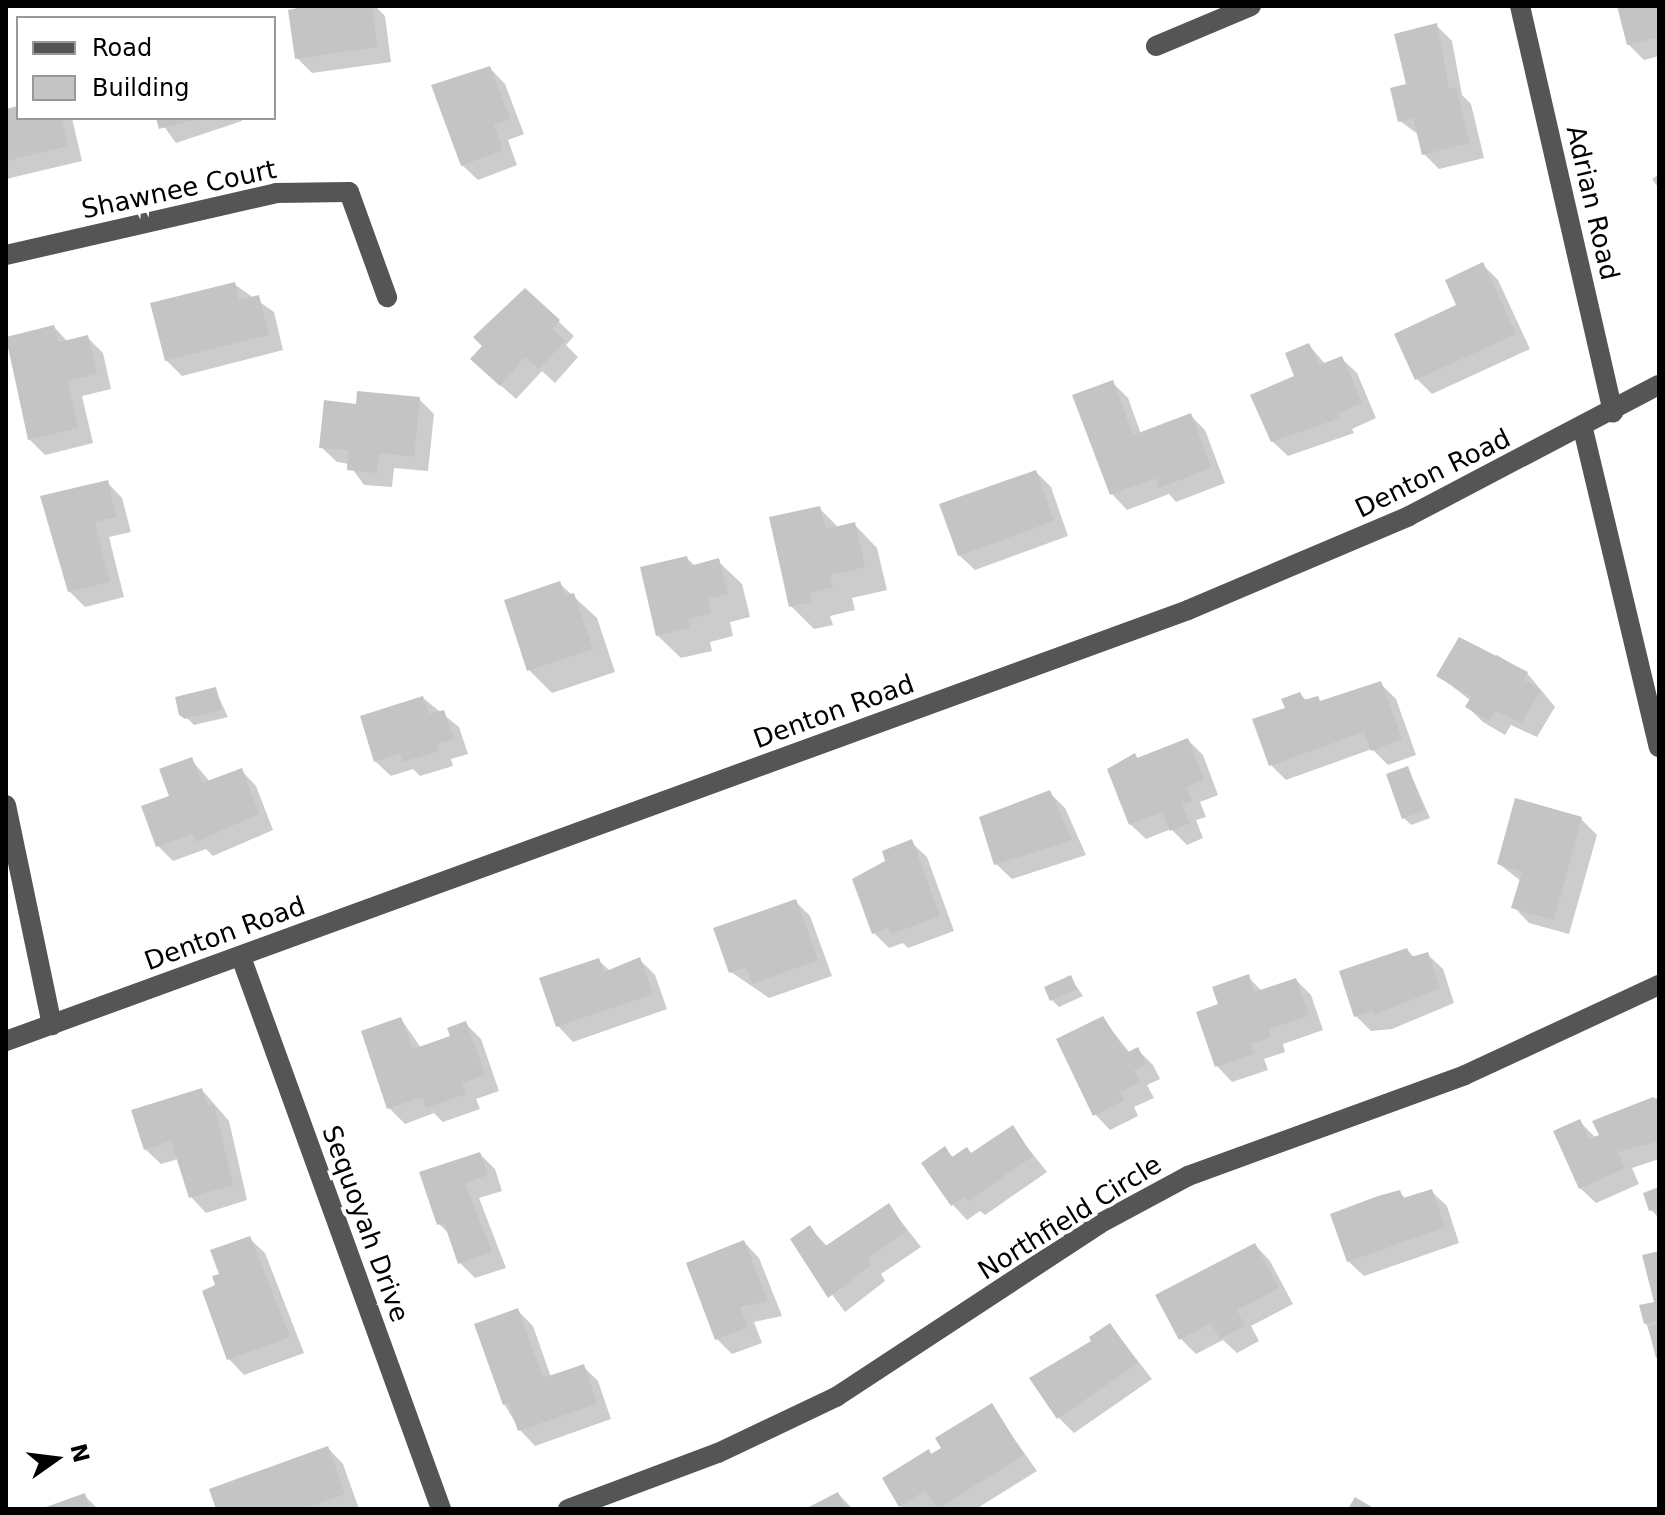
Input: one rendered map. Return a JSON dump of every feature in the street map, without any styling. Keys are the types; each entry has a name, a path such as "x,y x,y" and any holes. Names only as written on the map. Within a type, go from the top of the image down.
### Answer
{"street":[{"path":"1156,46 1251,6"},
{"name":"Adrian Road","path":"1520,6 1613,412"},
{"name":"Shawnee Court","path":"6,255 276,193 349,192 387,297"},
{"name":"Denton Road","path":"6,1041 1202,604 1409,516 1583,429 1659,385"},
{"path":"1583,429 1659,747"},
{"path":"6,805 52,1025"},
{"name":"Sequoyah Drive","path":"241,957 441,1509"},
{"name":"Northfield Circle","path":"568,1509 718,1453 836,1397 1099,1224 1188,1176 1465,1075 1659,985"}],"building":[{"path":"308,6 372,6 377,47 295,59 288,10"},
{"path":"1617,6 1659,6 1659,37 1627,45"},
{"path":"1437,23 1449,89 1456,87 1470,143 1422,155 1413,118 1398,122 1390,88 1406,84 1394,34"},
{"path":"490,66 510,119 494,125 503,150 461,166 431,85"},
{"path":"16,106 16,120 62,120 68,146 6,161 6,109"},
{"path":"157,120 194,120 159,129"},
{"path":"1483,262 1516,334 1415,380 1394,334 1456,305 1445,280"},
{"path":"235,282 239,300 259,295 269,335 165,361 150,303"},
{"path":"525,288 560,320 552,329 565,341 539,369 525,357 500,386 470,359 482,346 473,337"},
{"path":"54,325 59,342 88,335 97,374 68,381 78,428 28,440 6,337"},
{"path":"1309,343 1319,365 1342,356 1362,403 1338,413 1340,418 1271,442 1250,395 1294,376 1285,353"},
{"path":"1113,380 1133,435 1191,413 1211,468 1159,488 1156,478 1110,495 1072,395"},
{"path":"357,391 420,397 414,457 379,453 377,473 347,470 348,450 319,448 324,400 356,404"},
{"path":"1036,470 1054,521 958,556 939,504"},
{"path":"108,480 116,517 95,522 110,582 68,592 40,496"},
{"path":"820,506 826,529 855,522 865,567 830,575 833,587 809,593 811,602 789,607 769,517"},
{"path":"687,556 690,566 719,558 728,594 708,599 711,613 688,619 690,628 656,636 640,567"},
{"path":"560,581 565,595 574,593 593,649 527,671 504,600"},
{"path":"1459,637 1528,672 1524,680 1541,690 1521,723 1496,711 1489,721 1465,707 1471,697 1436,676"},
{"path":"1381,681 1402,739 1371,751 1364,732 1269,766 1252,719 1285,708 1281,699 1300,692 1304,700 1318,696 1320,701"},
{"path":"216,687 222,710 185,719 179,715 175,697"},
{"path":"423,696 429,714 444,710 454,739 437,744 439,751 403,762 400,753 374,762 360,716"},
{"path":"1188,738 1204,780 1186,787 1192,801 1182,805 1190,823 1170,831 1162,812 1129,825 1107,769 1135,753 1137,758"},
{"path":"192,757 202,783 242,768 259,814 196,842 193,834 156,847 141,806 169,796 159,769"},
{"path":"1408,766 1424,811 1402,819 1386,774"},
{"path":"1050,790 1072,840 994,865 979,817"},
{"path":"1515,798 1582,817 1554,920 1511,908 1522,872 1497,864"},
{"path":"912,839 940,916 891,934 888,928 872,934 852,879 885,861 882,851"},
{"path":"796,899 818,960 752,984 746,967 729,973 713,928"},
{"path":"1407,948 1411,957 1428,952 1440,988 1374,1015 1373,1011 1354,1017 1339,971"},
{"path":"640,957 653,994 556,1027 539,978 599,958 604,972"},
{"path":"1249,974 1254,992 1296,978 1309,1015 1269,1029 1271,1037 1250,1044 1254,1054 1215,1067 1196,1012 1218,1004 1212,987"},
{"path":"1071,975 1077,989 1050,1001 1044,987"},
{"path":"1103,1016 1126,1053 1138,1047 1146,1064 1134,1070 1140,1082 1120,1092 1124,1100 1093,1116 1056,1039"},
{"path":"401,1017 413,1049 450,1036 447,1028 466,1021 485,1075 462,1083 466,1094 426,1108 423,1097 387,1109 361,1031"},
{"path":"202,1088 208,1106 214,1104 233,1185 189,1198 171,1141 144,1150 131,1110"},
{"path":"1653,1097 1659,1100 1659,1141 1618,1152 1625,1168 1579,1189 1553,1131 1580,1119 1589,1139 1599,1135 1592,1121"},
{"path":"1013,1125 1033,1156 968,1201 965,1196 951,1206 921,1163 945,1146 952,1157 967,1147 971,1153"},
{"path":"480,1152 488,1175 465,1183 492,1252 458,1264 444,1223 437,1225 419,1172"},
{"path":"1659,1187 1659,1208 1649,1211 1643,1193"},
{"path":"1432,1189 1445,1227 1347,1262 1330,1214 1400,1190 1403,1198"},
{"path":"889,1203 907,1231 867,1258 871,1265 828,1298 790,1239 810,1225 824,1247"},
{"path":"250,1236 290,1337 227,1360 202,1291 215,1285 212,1276 219,1274 210,1250"},
{"path":"744,1240 768,1301 740,1307 748,1327 715,1340 686,1263"},
{"path":"1255,1243 1279,1288 1237,1310 1245,1326 1220,1339 1211,1323 1179,1340 1155,1295"},
{"path":"1659,1251 1659,1320 1644,1324 1639,1305 1654,1302 1642,1255"},
{"path":"518,1308 543,1378 584,1364 597,1404 518,1431 508,1403 503,1405 474,1324"},
{"path":"1110,1323 1138,1363 1057,1419 1029,1378 1091,1341 1089,1337"},
{"path":"1659,1324 1659,1357 1656,1358 1648,1327"},
{"path":"992,1403 1024,1455 937,1509 926,1490 899,1507 882,1478 929,1449 931,1454 941,1448 935,1438"},
{"path":"328,1446 345,1494 302,1509 216,1509 209,1489"},
{"path":"838,1492 847,1509 805,1509"},
{"path":"85,1493 90,1509 46,1507"},
{"path":"1355,1497 1375,1509 1348,1509"}]}
